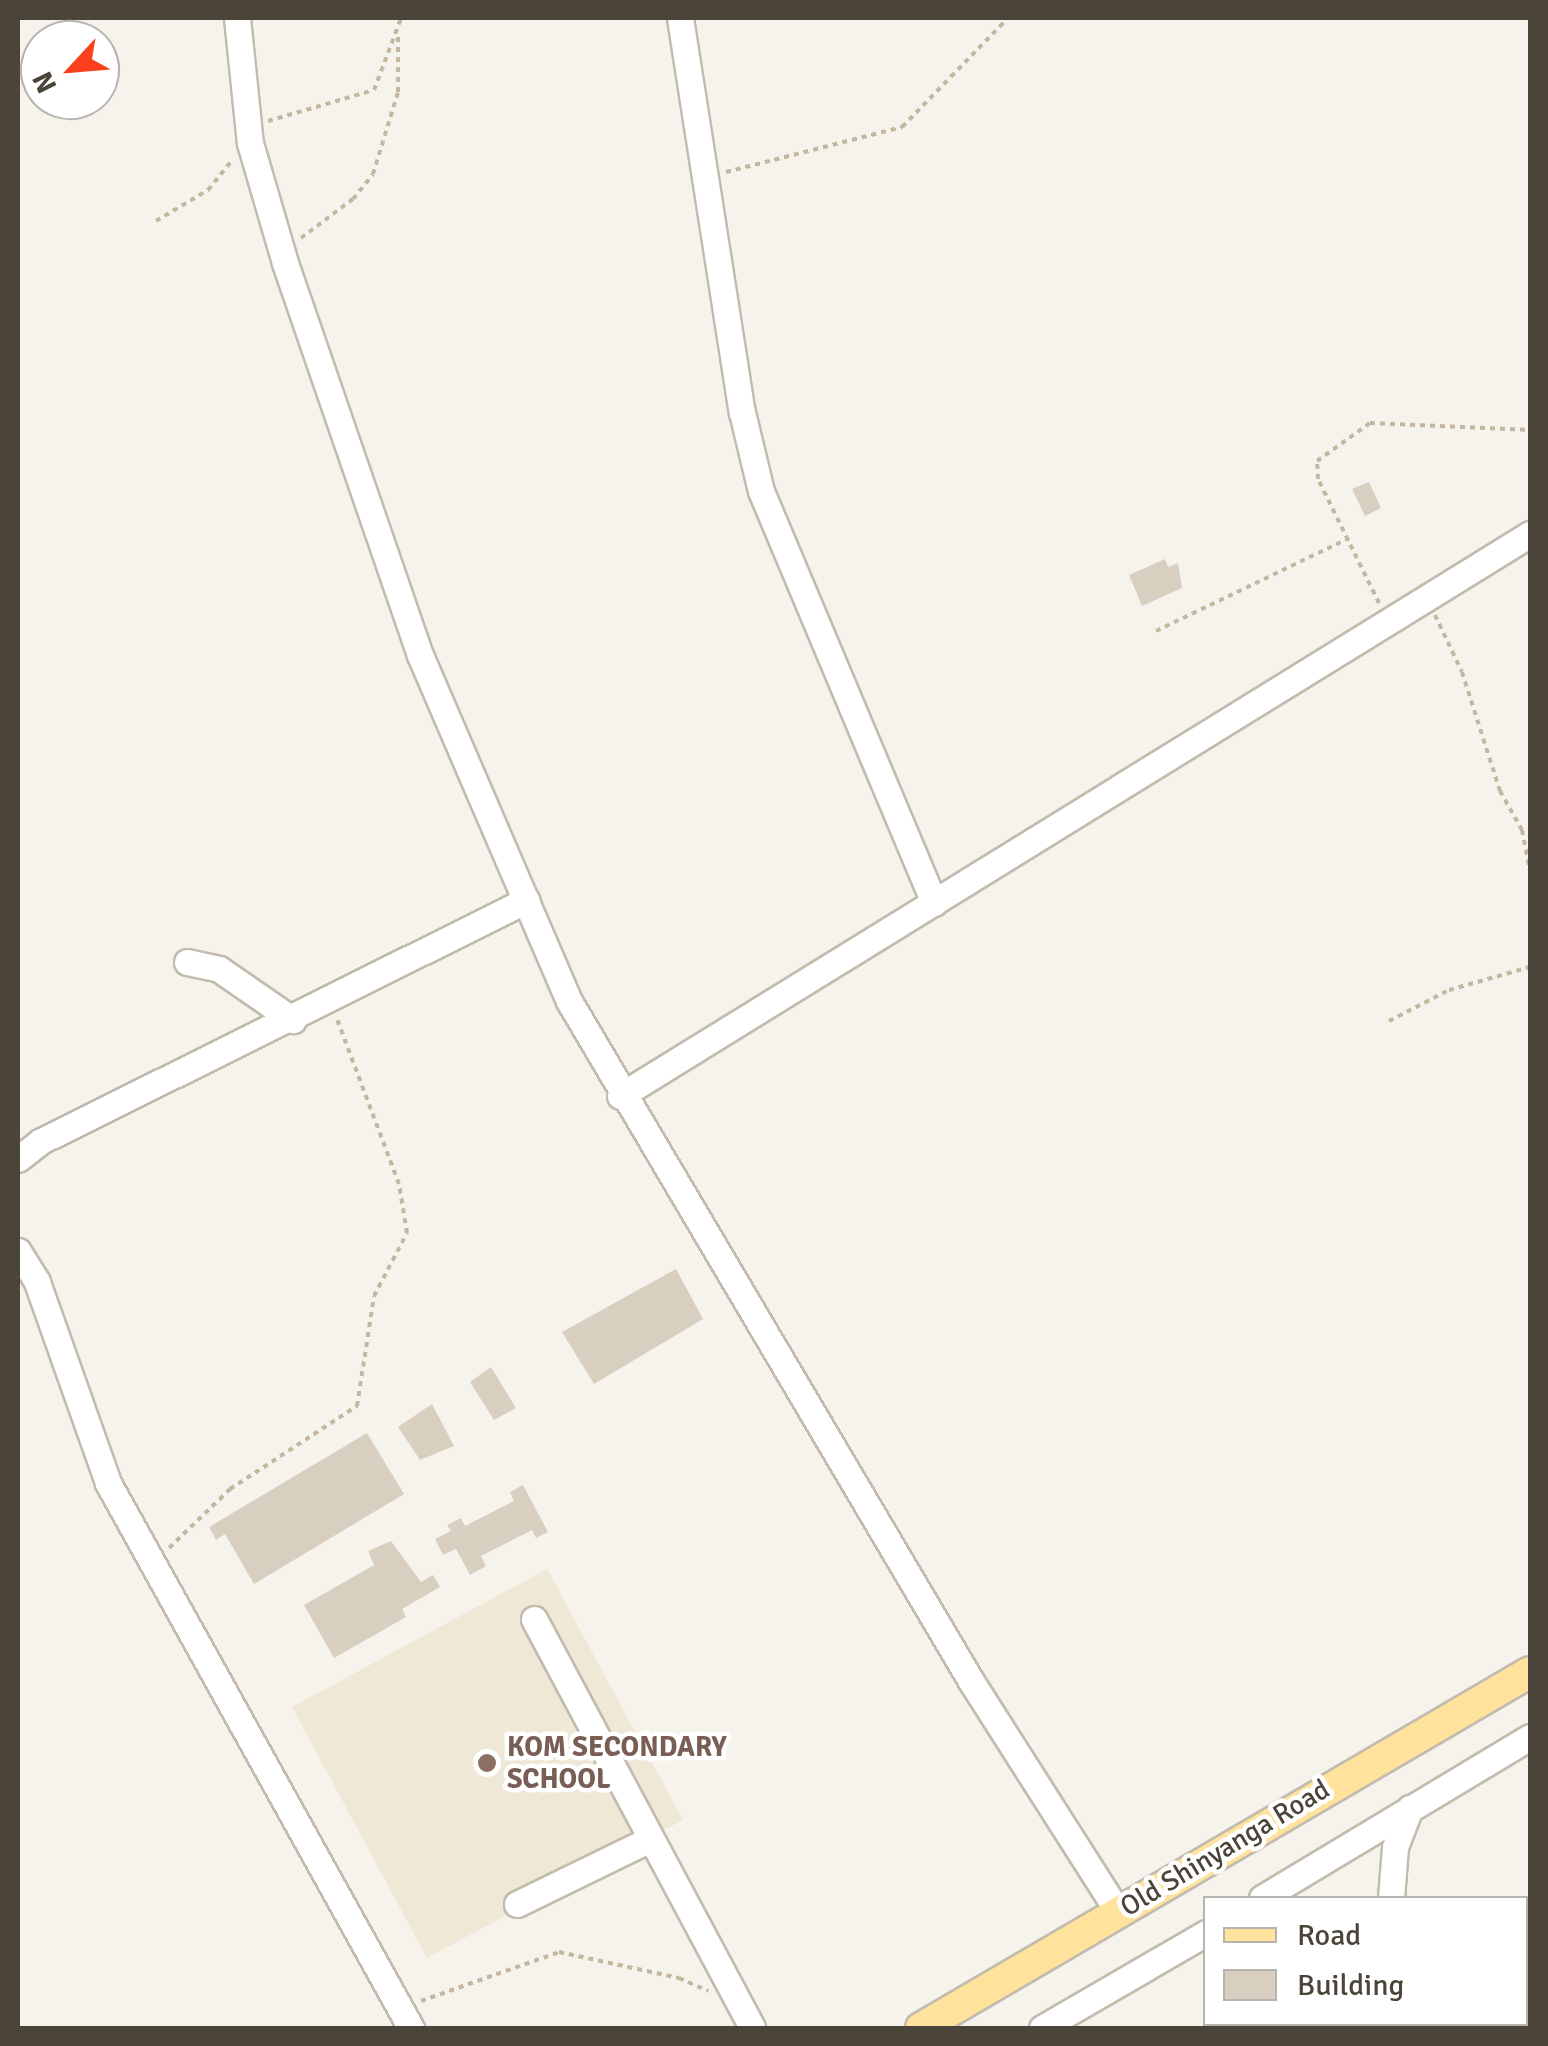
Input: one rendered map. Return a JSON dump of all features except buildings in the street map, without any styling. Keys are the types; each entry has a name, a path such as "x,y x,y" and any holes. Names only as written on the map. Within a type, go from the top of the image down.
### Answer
{"main road":[{"name":"Old Shinyanga Road","path":"922,2028 1530,1672"}],"street":[{"path":"237,18 250,135 284,263 420,655 569,1001 620,1096 971,1681 1118,1912"},
{"path":"680,18 742,412 761,491 934,903"},
{"path":"620,1096 1530,534"},
{"path":"18,1158 41,1141 331,1002 527,900"},
{"path":"187,962 219,969 293,1020"},
{"path":"18,1251 37,1282 108,1483 404,2019"},
{"path":"534,1619 752,2028"},
{"path":"1265,1896 1530,1736"},
{"path":"1392,1896 1395,1847 1410,1808"},
{"path":"518,1904 650,1839"},
{"path":"1042,2028 1203,1934"}],"path":[{"path":"156,221 208,190 250,135 366,96 380,84 402,18"},
{"path":"706,176 902,127 1008,18"},
{"path":"284,263 306,232 353,199 373,174 398,92 398,35"},
{"path":"1530,274 1530,326"},
{"path":"1391,622 1314,469 1357,428 1475,423 1530,430"},
{"path":"1156,630 1349,538"},
{"path":"1428,599 1462,672 1500,791 1522,830 1530,871"},
{"path":"1389,1020 1449,990 1530,967"},
{"path":"154,1561 230,1489 357,1406 374,1296 407,1233 399,1184 331,1002"},
{"path":"404,2019 559,1952 679,1978 739,2005"}],"shaded area":[{"name":"KOM SECONDARY SCHOOL","path":"547,1569 683,1820 427,1958 292,1707"}],"place":[{"name":"KOM SECONDARY SCHOOL","path":"487,1763"}]}
